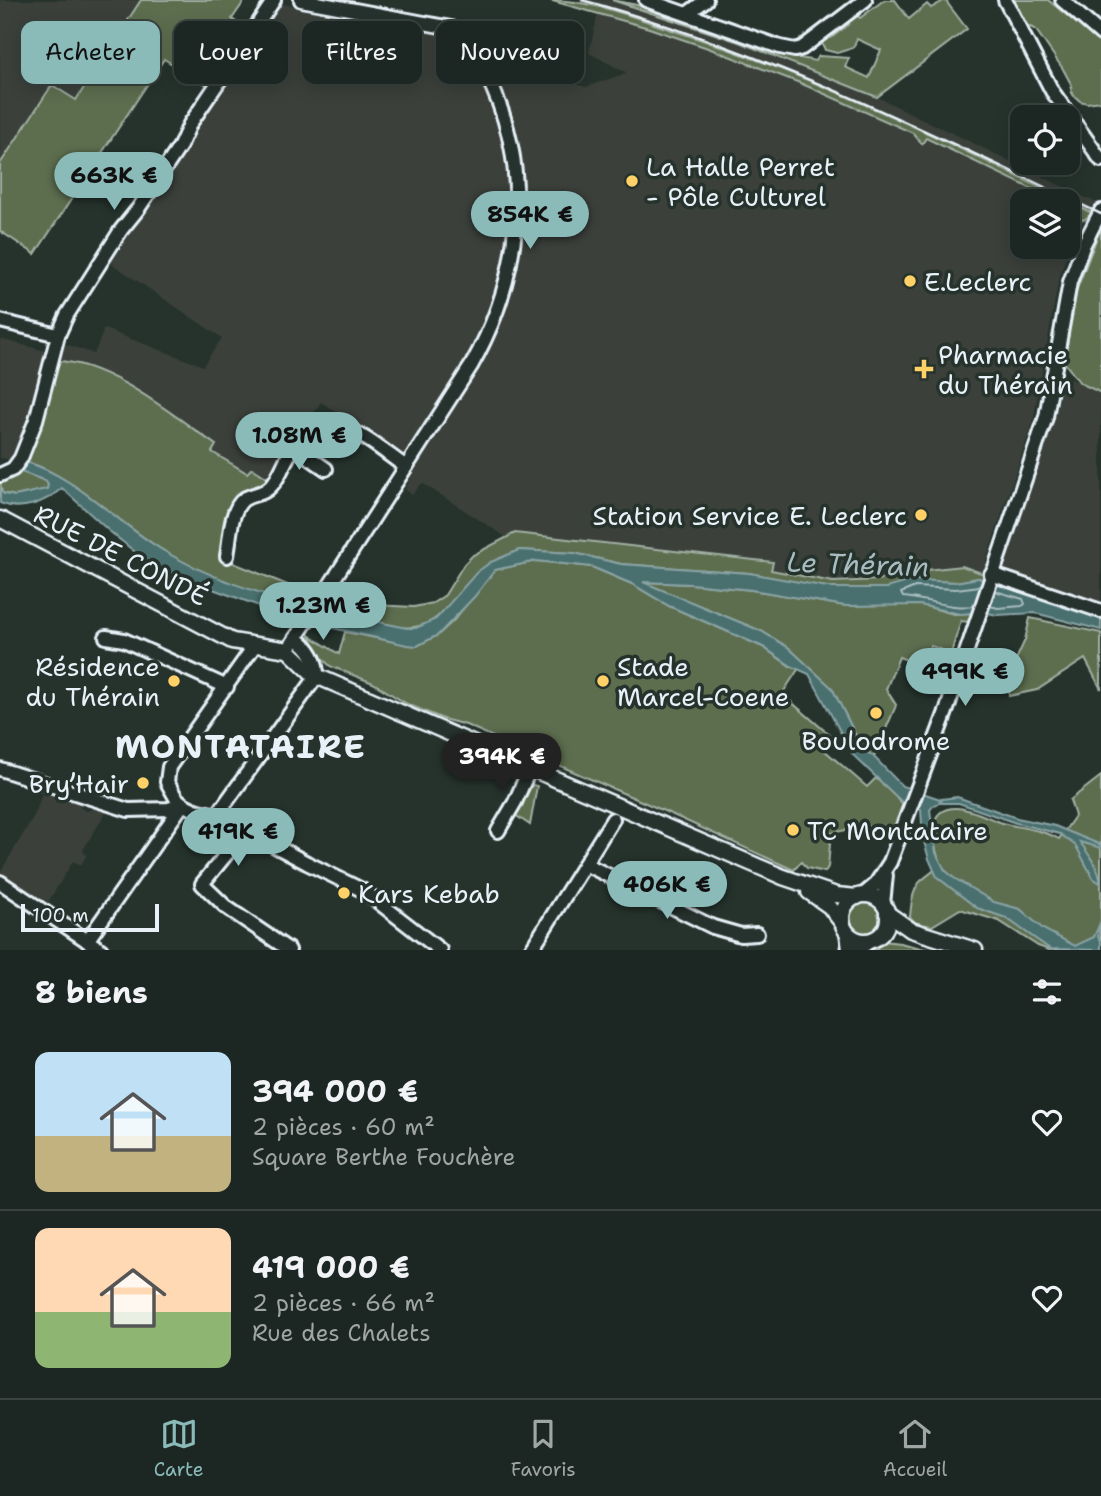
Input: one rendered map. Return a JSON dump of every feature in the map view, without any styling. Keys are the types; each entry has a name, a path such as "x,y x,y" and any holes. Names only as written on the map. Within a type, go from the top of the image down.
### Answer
{"main road":[{"name":"RUE DE CONDÉ","path":"4,523 225,638 255,645 292,644"},
{"path":"292,644 317,676 783,877 836,895 875,898 911,930 975,950"},
{"path":"783,877 825,903 845,928 860,940 890,934 902,935 951,950"},
{"path":"845,928 845,908 860,896"},
{"path":"875,938 886,926 885,909"}],"street":[{"path":"0,475 12,469 21,458 36,420 58,335 67,315 180,146 190,124 274,0"},
{"path":"292,644 476,357 503,292 513,249 517,209 516,174 508,135 488,76 468,42 458,31 301,0"},
{"path":"646,0 780,47 799,50 864,0"},
{"path":"688,13 706,0"},
{"path":"1005,0 1052,91 1101,160"},
{"path":"1062,0 1101,34"},
{"path":"885,909 884,882 890,862 947,709 990,576 1044,424 1068,290 1079,258 1101,211"},
{"path":"0,321 58,335"},
{"path":"227,556 238,506 247,498 262,494 270,487 294,447 315,429 336,426 356,433 406,467"},
{"path":"294,447 326,468"},
{"path":"990,576 1101,611"},
{"path":"106,637 124,640 227,687"},
{"path":"255,645 168,771 169,786 176,798 195,810 217,815 369,894 440,950"},
{"path":"217,815 317,676"},
{"path":"498,831 530,768"},
{"path":"0,769 128,810 169,809 183,804"},
{"path":"86,941 183,804"},
{"path":"531,950 612,818"},
{"path":"246,830 202,884 226,907 289,950"},
{"path":"860,896 875,885 890,862"},
{"path":"584,864 713,927 741,935 757,934"},
{"path":"0,882 101,950"},
{"path":"845,928 849,950"},
{"path":"858,950 875,938"}],"shaded area":[{"path":"0,0 141,0 127,21 21,21 21,84 86,84 76,100 52,86 0,164"},
{"path":"549,0 620,0 775,53 877,97 1010,161 1010,175 1039,175 1068,189 1010,189 1010,259 1065,259 1058,283 1033,422 987,557 984,574 962,566 908,572 878,580 833,582 770,569 772,562 515,533 506,537 422,483 412,495 405,489 416,468 403,455 321,402 269,479 252,468 247,473 212,452 216,445 38,431 26,462 0,458 0,339 53,353 57,341 94,354 104,329 203,366 222,338 111,263 226,84 288,84 288,21 269,21 281,4 383,21 302,21 302,84 422,84 422,28 436,30 436,84 574,84 586,87 627,73 589,53 598,13"},
{"path":"1080,195 1101,205 1101,221 1080,211"},
{"path":"1063,375 1101,393 1101,607 1000,570 1057,411"},
{"path":"43,791 79,802 80,808 87,811 95,808 106,812 83,850 86,856 81,865 73,861 48,902 0,873 35,814"}],"green space":[{"path":"141,0 245,0 232,19 235,21 174,21 174,65 164,59 160,65 160,21 127,21"},
{"path":"549,0 612,10 774,66 922,130 1043,189 1032,189 926,138 922,144 913,133 800,83 649,28"},
{"path":"612,0 637,5 739,38 775,53 815,61 819,56 849,58 845,67 869,78 881,50 857,39 853,48 837,53 825,50 822,43 827,35 831,38 849,24 847,20 855,14 860,18 884,0 895,0 909,19 927,4 931,8 945,0 967,29 877,97 739,42"},
{"path":"1014,0 1048,0 1101,43 1101,101 1087,103 1072,94 1071,84 1063,69 1036,30 1025,24"},
{"path":"86,84 147,84 35,254 0,231 0,164 52,85 76,100"},
{"path":"1080,207 1092,213 1084,220 1080,219"},
{"path":"1101,227 1101,393 1080,383 1064,362 1077,289"},
{"path":"57,361 98,370 119,380 216,445 212,452 247,473 252,468 269,479 264,485 249,492 225,537 221,558 332,603 414,607 433,603 445,595 464,564 473,555 515,533 773,562 771,570 833,582 878,580 908,572 962,566 984,574 983,579 956,582 914,580 887,588 844,589 749,573 621,564 574,553 519,550 435,619 416,627 400,627 311,607 259,593 186,563 164,551 62,478 26,462 38,431"},
{"path":"19,471 46,481 47,489 15,496 2,493 0,482"},
{"name":"Stade Marcel-Coene","path":"536,561 592,567 632,584 669,606 763,647 790,666 799,668 782,694 832,737 823,749 867,787 876,778 903,804 892,832 866,826 831,833 828,867 825,872 807,868 801,862 794,870 466,725 407,704 373,683 330,666 319,655 310,636 339,654 345,632 417,646 438,635 453,621 495,570"},
{"path":"641,582 752,590 845,606 921,605 954,614 971,613 968,622 961,621 951,653 931,646 923,666 899,657 886,689 896,705 874,757 862,748 832,688 789,648 761,631"},
{"path":"1030,618 1101,633 1101,689 1085,659 1037,690 1009,696 1010,673 1025,640"},
{"path":"1101,776 1101,950 1049,950 999,921 960,909 932,926 916,923 910,917 912,899 917,887 940,863 933,828 939,814 961,808 1059,839 1075,816 1070,800"},
{"path":"532,785 537,786 530,825 515,815"},
{"path":"865,901 877,906 882,918 877,930 865,935 853,930 848,918 853,906"},
{"path":"883,941 900,943 929,950 862,950"}],"water":[{"path":"26,462 80,489 147,540 192,566 282,599 407,628 416,628 436,619 477,572 491,562 519,550 574,553 621,564 749,573 833,588 887,588 914,580 956,582 978,578 1101,616 1101,630 1035,613 960,614 920,605 845,606 752,590 643,582 761,631 789,648 832,688 862,748 902,786 940,799 930,810 936,853 945,870 994,902 1020,909 1043,929 1075,946 1094,937 1101,921 1098,937 1101,940 1101,950 1050,949 1006,918 977,908 937,877 923,838 921,809 905,805 853,755 809,674 791,666 763,647 669,606 632,584 592,567 536,561 495,570 475,596 438,635 417,646 407,645 298,620 155,568 62,488 48,498 24,506 0,503 0,490 4,494 15,496 47,489 46,481 19,471"},
{"path":"957,797 1017,818 1055,826 1101,845 1101,848 1080,842 1096,867 1100,883 1093,878 1076,846 1060,834 1016,823 959,803 941,803 942,799"}],"railway":[{"path":"582,0 650,20 781,68 910,124 1101,214"}],"place":[{"name":"La Halle Perret - Pôle Culturel","path":"632,181"},
{"name":"E.Leclerc","path":"910,281"},
{"name":"Pharmacie du Thérain","path":"924,369"},
{"name":"Station Service E. Leclerc","path":"921,515"},
{"name":"Résidence du Thérain","path":"174,681"},
{"name":"Stade Marcel-Coene","path":"603,681"},
{"name":"Boulodrome","path":"876,713"},
{"name":"Bry’Hair","path":"143,783"},
{"name":"TC Montataire","path":"793,830"},
{"name":"Kars Kebab","path":"344,893"}],"district":[{"name":"MONTATAIRE","path":"241,746"}],"water label":[{"name":"Le Thérain","path":"858,564"}]}
